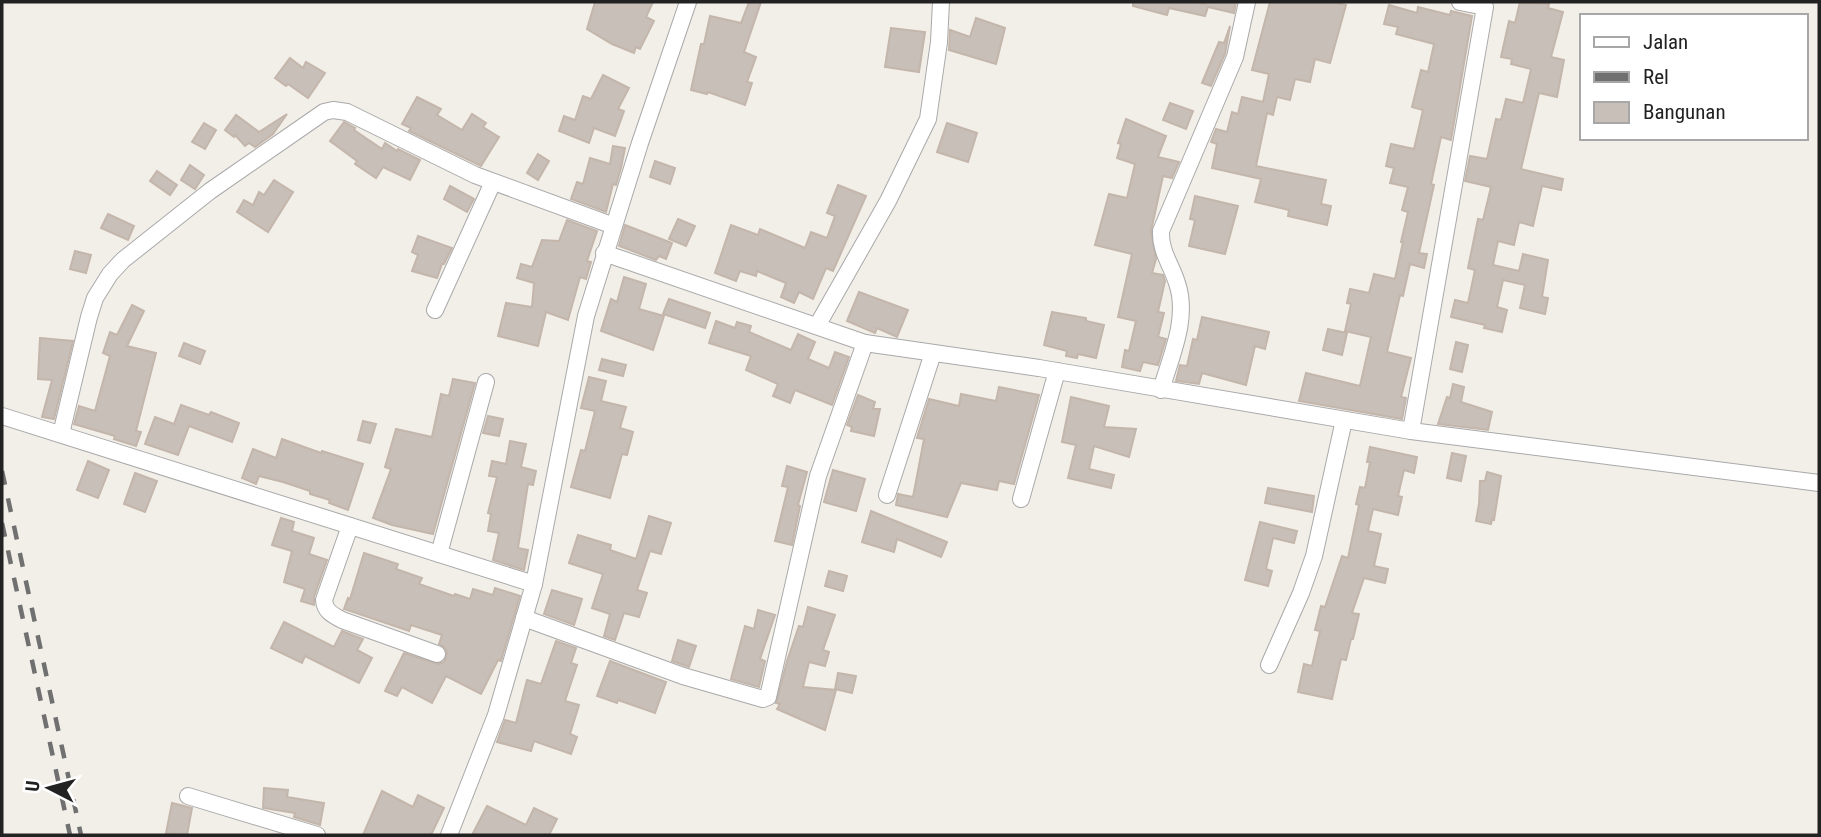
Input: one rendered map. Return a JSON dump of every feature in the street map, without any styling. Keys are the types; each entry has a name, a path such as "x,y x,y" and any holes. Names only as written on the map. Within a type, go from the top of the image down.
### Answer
{"street":[{"path":"449,835 496,715 534,584 586,316 604,253 688,2"},
{"path":"817,326 888,201 928,119 941,2"},
{"path":"1161,390 1180,324 1181,307 1177,284 1161,243 1161,231 1235,57 1247,2"},
{"path":"1411,431 1485,4 1460,2"},
{"path":"61,434 89,317 110,274 123,260 210,191 324,112 347,112 494,182 614,226"},
{"path":"435,310 494,182"},
{"path":"604,253 865,342 1057,371 1411,431 1819,483"},
{"path":"524,618 683,676 765,699 818,476 865,342"},
{"path":"887,495 933,353"},
{"path":"1020,499 1057,371"},
{"path":"439,554 486,382"},
{"path":"2,416 534,584"},
{"path":"1269,665 1301,593 1314,556 1344,420"},
{"path":"350,526 324,600 325,607 342,620 437,654"},
{"path":"188,796 317,835"}],"building":[{"path":"595,2 653,2 646,17 654,21 640,49 636,47 634,53 587,29"},
{"path":"749,2 761,2 744,52 756,57 747,82 752,83 745,105 708,92 707,94 691,90 710,16 741,23"},
{"path":"1133,2 1236,2 1234,13 1208,7 1205,16 1169,8 1167,15 1133,6"},
{"path":"1270,2 1333,2 1346,5 1330,63 1315,59 1310,82 1295,79 1290,100 1277,97 1273,115 1267,113 1256,166 1326,180 1321,204 1331,206 1327,225 1288,216 1289,210 1255,202 1261,179 1212,168 1217,144 1211,142 1216,129 1227,132 1232,112 1238,114 1242,97 1263,102 1269,74 1252,70"},
{"path":"1520,2 1549,4 1548,8 1563,12 1551,57 1564,60 1557,97 1539,93 1521,169 1563,179 1561,190 1542,186 1533,226 1519,222 1514,245 1498,241 1493,265 1519,271 1523,254 1548,260 1542,297 1548,298 1545,314 1520,308 1525,285 1503,280 1497,307 1507,310 1502,332 1451,317 1455,300 1468,303 1475,270 1468,268 1478,219 1483,220 1491,187 1465,181 1470,156 1487,159 1496,119 1501,120 1506,99 1523,103 1531,69 1511,64 1512,59 1501,57 1509,21 1515,23"},
{"path":"1389,5 1417,13 1418,7 1450,15 1451,11 1472,16 1451,140 1441,137 1431,184 1434,185 1419,253 1427,254 1424,268 1410,264 1387,352 1411,358 1401,397 1406,398 1402,419 1299,401 1306,373 1360,386 1371,337 1345,331 1351,304 1347,303 1350,289 1369,293 1374,274 1395,279 1408,212 1402,210 1408,187 1390,183 1394,168 1386,166 1391,144 1414,149 1423,110 1412,107 1421,70 1428,72 1434,44 1396,34 1398,27 1384,24"},
{"path":"976,18 1005,28 996,64 949,50 950,30 970,37"},
{"path":"1230,26 1225,54 1211,86 1202,83 1219,42 1224,43"},
{"path":"891,28 925,32 919,72 885,67"},
{"path":"290,58 303,68 306,62 325,73 308,98 275,78"},
{"path":"603,75 629,88 618,109 624,111 615,136 594,128 589,143 559,131 564,116 575,120 583,96 591,99"},
{"path":"417,97 441,109 437,115 462,130 472,114 486,123 483,127 499,137 481,166 409,131 411,128 402,124"},
{"path":"1170,103 1193,111 1186,129 1163,120"},
{"path":"287,114 273,134 255,147 249,143 245,146 235,135 234,137 225,130 236,115 259,132"},
{"path":"1126,119 1166,136 1158,157 1179,162 1172,178 1163,176 1151,231 1156,259 1152,273 1163,275 1165,281 1158,312 1164,313 1158,337 1166,339 1158,365 1143,362 1140,371 1122,367 1136,321 1118,317 1132,254 1095,245 1109,194 1127,198 1135,164 1117,158 1121,144 1118,143"},
{"path":"344,122 382,149 385,143 420,160 410,180 383,167 376,178 355,164 357,161 330,141"},
{"path":"204,123 216,130 205,149 192,142"},
{"path":"947,123 977,133 968,162 937,152"},
{"path":"613,146 625,148 606,212 571,199 577,182 583,184 590,158 610,164"},
{"path":"538,154 549,161 538,180 527,173"},
{"path":"655,161 675,168 670,184 650,177"},
{"path":"190,165 204,175 195,189 181,180"},
{"path":"157,171 177,185 170,195 150,181"},
{"path":"274,180 293,192 268,232 237,212 244,200 253,205 259,192 264,195"},
{"path":"838,185 866,196 833,271 826,268 813,299 799,292 794,303 781,297 786,283 757,271 756,276 740,271 736,281 715,273 731,225 758,235 760,229 805,248 811,232 827,238 835,216 827,213"},
{"path":"450,186 474,199 467,212 444,199"},
{"path":"1195,196 1238,206 1225,254 1189,246 1195,220 1190,219"},
{"path":"108,214 134,226 128,240 101,228"},
{"path":"678,219 695,226 686,246 669,239"},
{"path":"567,220 597,231 587,261 591,262 586,279 580,277 568,320 546,312 538,346 498,336 506,303 532,307 534,283 517,278 521,264 532,267 542,240 559,241"},
{"path":"625,225 672,243 666,259 659,256 656,260 619,246"},
{"path":"418,236 452,248 437,278 412,271 418,255 412,252"},
{"path":"75,251 91,255 86,273 70,269"},
{"path":"624,277 646,284 639,309 664,316 653,350 601,331 611,299 617,302"},
{"path":"859,292 908,310 897,337 877,328 875,333 847,321"},
{"path":"669,299 710,313 705,328 663,314"},
{"path":"132,305 144,311 127,346 156,353 136,431 141,432 136,446 114,439 115,436 74,424 79,406 95,411 110,356 103,353 110,332 117,335"},
{"path":"1052,312 1086,318 1086,321 1104,325 1096,358 1078,354 1077,358 1066,356 1067,351 1044,345"},
{"path":"1202,317 1269,332 1265,349 1255,346 1246,385 1202,373 1199,384 1176,381 1180,365 1187,366 1193,339 1197,340"},
{"path":"716,321 735,328 737,322 751,326 749,332 791,350 798,334 815,342 808,359 829,368 835,352 849,357 832,405 795,390 790,403 773,396 778,384 746,370 751,356 709,343"},
{"path":"1328,329 1347,333 1342,355 1323,350"},
{"path":"40,338 73,341 54,419 42,417 52,380 38,379"},
{"path":"1456,342 1468,345 1462,372 1450,369"},
{"path":"184,343 205,351 200,364 179,356"},
{"path":"602,359 626,365 623,376 599,370"},
{"path":"589,377 606,381 601,401 626,407 620,428 633,432 627,455 622,454 610,498 571,487 581,450 585,451 595,411 581,408"},
{"path":"453,379 475,383 433,534 373,518 391,469 385,467 396,429 432,437 441,394 449,396"},
{"path":"1453,384 1464,387 1461,402 1492,412 1488,430 1438,424 1447,397 1450,398"},
{"path":"999,387 1039,395 1014,484 999,481 997,490 961,483 947,517 896,505 898,494 913,497 924,439 917,438 929,399 959,406 961,394 996,401"},
{"path":"858,395 875,402 873,409 880,409 874,436 851,431 852,427 847,425"},
{"path":"1071,397 1109,406 1104,427 1136,429 1129,457 1094,446 1089,469 1114,475 1111,488 1068,478 1076,445 1062,442"},
{"path":"181,405 209,415 211,412 239,423 232,442 189,426 178,455 145,444 155,417 174,424"},
{"path":"488,416 503,419 499,436 483,433"},
{"path":"363,421 376,424 370,443 358,440"},
{"path":"282,439 363,464 348,510 329,503 330,500 310,494 310,491 283,482 259,476 256,484 242,478 253,449 276,458"},
{"path":"510,441 526,444 521,467 536,471 533,485 528,484 518,548 528,550 524,570 493,560 499,533 488,531 491,514 488,513 497,477 489,476 492,461 506,464"},
{"path":"1370,447 1417,457 1414,473 1404,470 1398,496 1402,497 1398,515 1373,509 1368,531 1381,534 1374,566 1388,569 1385,583 1364,578 1352,613 1359,614 1353,639 1346,660 1341,659 1332,699 1298,692 1304,664 1312,666 1320,631 1315,630 1321,606 1325,607 1342,556 1348,558 1360,487 1365,488"},
{"path":"1452,453 1466,456 1461,481 1447,478"},
{"path":"88,461 109,470 98,498 77,490"},
{"path":"787,466 807,472 798,505 800,506 792,545 775,541 788,487 782,486"},
{"path":"833,470 865,479 856,511 824,502"},
{"path":"1487,472 1501,476 1494,520 1492,519 1491,524 1476,521 1480,481 1485,481"},
{"path":"135,473 157,481 145,512 124,504"},
{"path":"1268,488 1314,496 1312,512 1265,503"},
{"path":"871,511 947,542 941,557 897,539 894,552 862,542"},
{"path":"649,516 671,523 661,554 650,551 637,590 647,593 639,617 624,613 615,640 604,636 610,614 592,608 603,574 569,563 578,535 611,545 610,550 636,559"},
{"path":"281,518 294,522 292,531 314,538 309,554 327,560 314,597 314,605 301,601 305,589 284,582 292,551 272,545"},
{"path":"1260,522 1297,531 1294,543 1273,538 1266,569 1272,571 1268,586 1245,580"},
{"path":"364,553 398,564 396,569 422,578 419,584 454,596 455,594 470,599 473,589 493,595 495,588 520,596 501,661 498,660 481,694 446,676 432,703 402,687 397,696 385,691 404,653 438,664 444,662 447,653 439,644 442,635 411,625 409,631 344,609 348,598 350,599"},
{"path":"829,571 847,576 843,591 825,586"},
{"path":"552,590 582,599 574,625 544,614"},
{"path":"808,607 835,615 823,650 829,652 825,666 809,662 803,687 836,690 825,730 777,709 780,704 776,703 787,661 799,626 803,627"},
{"path":"758,610 775,615 760,659 765,661 759,687 731,679 745,626 754,629"},
{"path":"284,622 334,647 342,631 363,639 357,650 372,658 359,683 305,656 302,663 271,648"},
{"path":"678,640 696,646 689,667 672,661"},
{"path":"556,641 576,648 571,663 577,665 565,701 579,705 570,734 577,737 571,754 534,741 531,751 497,742 505,720 516,723 527,680 541,684"},
{"path":"610,661 666,682 655,713 597,696"},
{"path":"838,673 856,676 852,693 835,689"},
{"path":"264,788 288,790 287,797 324,803 320,825 294,817 295,813 263,808"},
{"path":"382,791 413,807 418,795 444,808 431,835 363,835"},
{"path":"172,803 192,808 187,835 166,833"},
{"path":"487,806 526,825 534,808 557,819 549,835 472,835"}],"railway":[{"path":"2,471 81,835"},
{"path":"2,523 70,835"}]}
